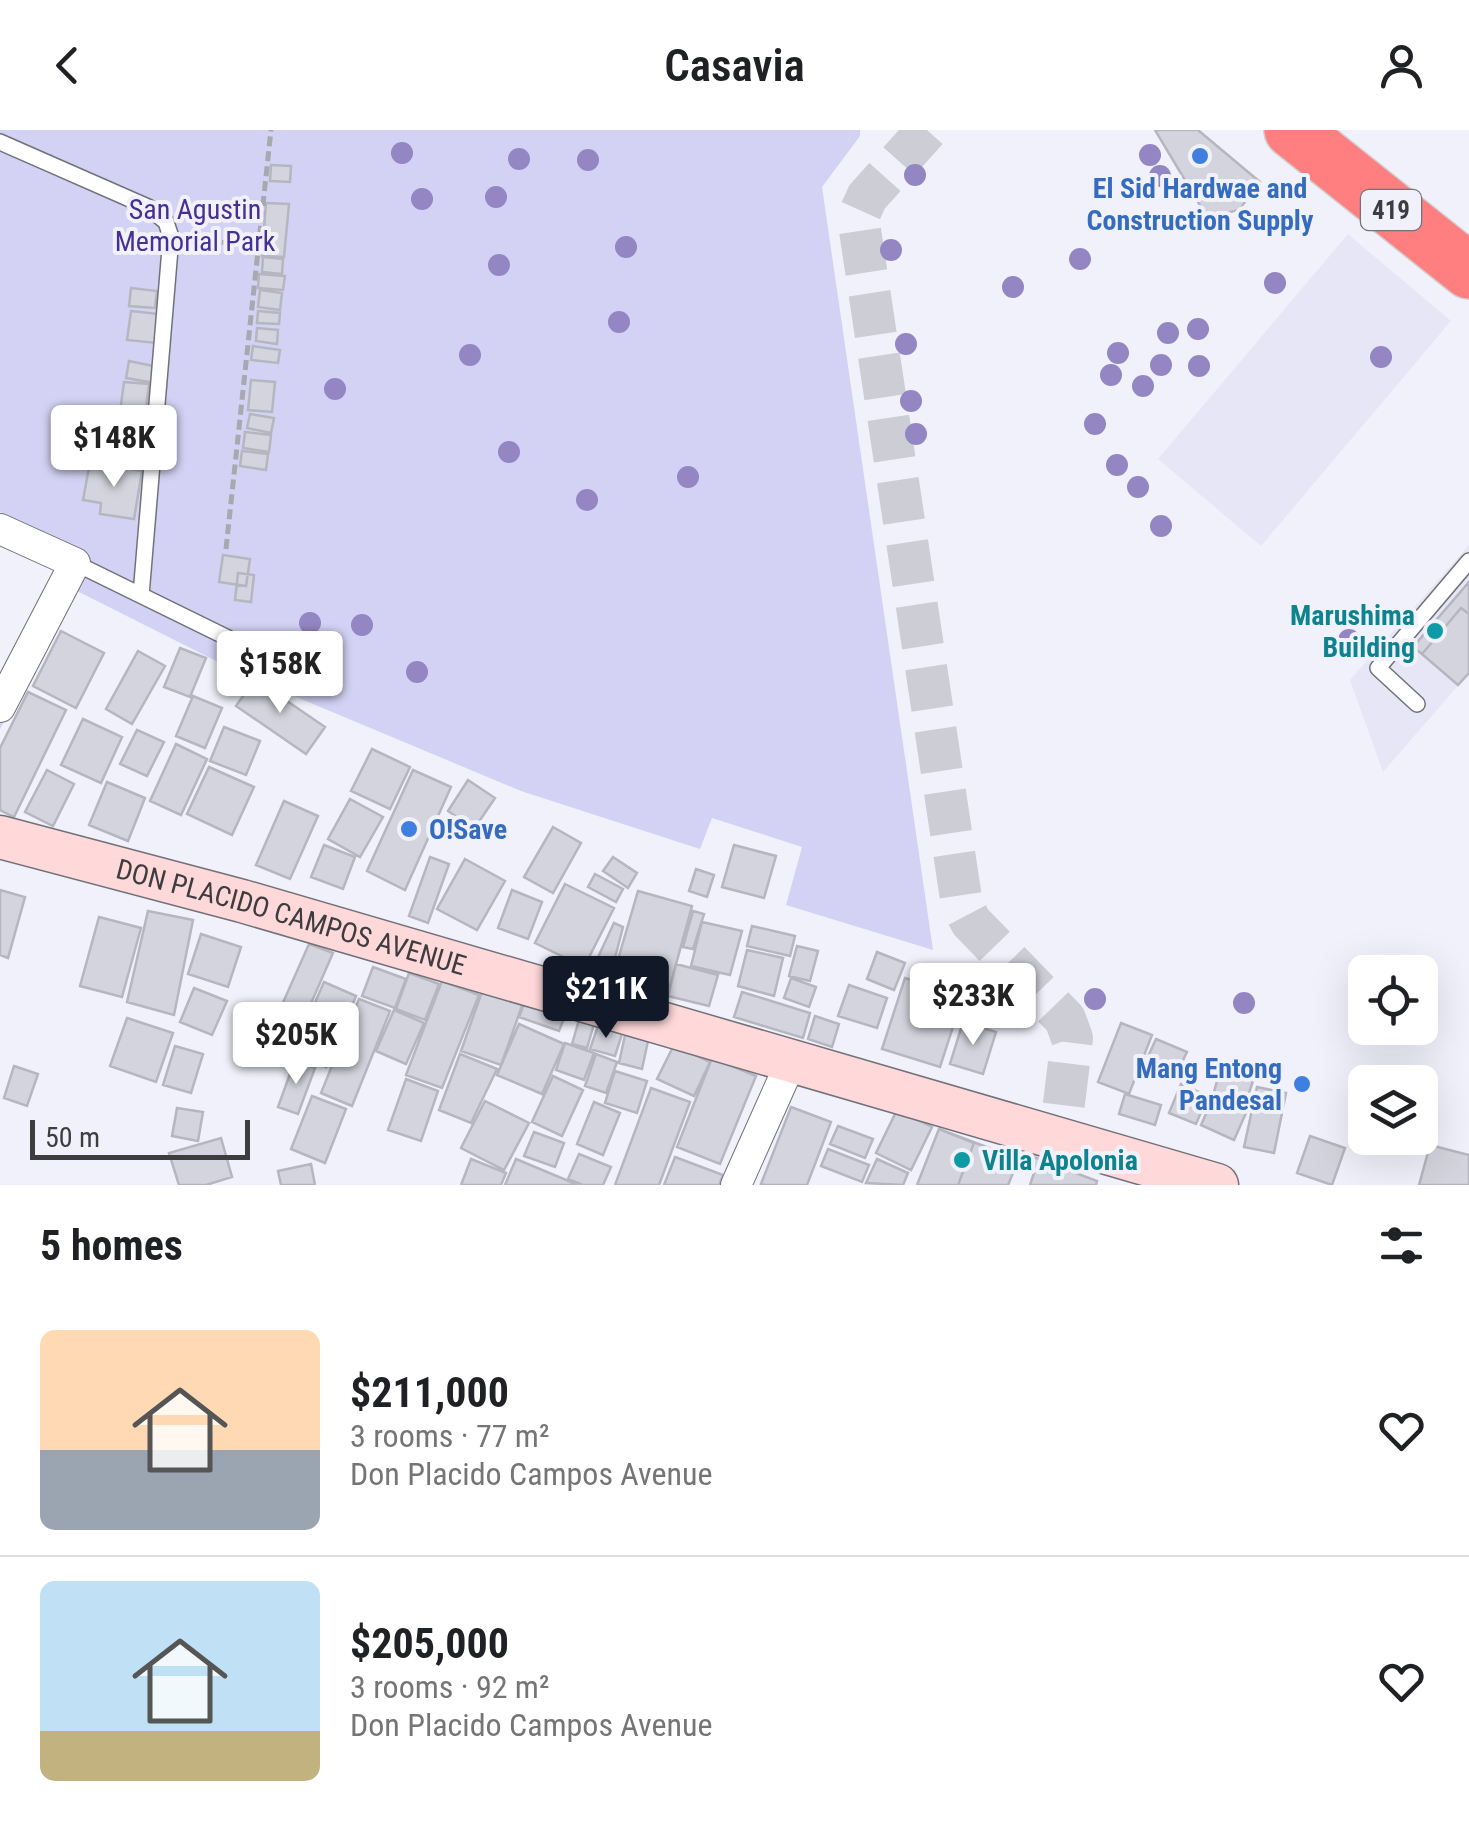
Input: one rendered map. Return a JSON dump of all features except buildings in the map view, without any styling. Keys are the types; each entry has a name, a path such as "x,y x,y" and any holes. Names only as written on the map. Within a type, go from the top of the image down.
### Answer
{"highway":[{"name":"419","path":"1292,130 1469,272"},
{"name":"419","path":"1345,130 1469,229"}],"main road":[{"name":"DON PLACIDO CAMPOS AVENUE","path":"0,837 242,901 1217,1185"}],"street":[{"path":"0,528 69,560 0,707"},
{"path":"736,1185 791,1062"}],"lane":[{"path":"0,142 148,207 166,222 171,237 141,595"},
{"path":"69,560 228,638"},
{"path":"1416,704 1378,668 1469,561"}],"path":[{"path":"226,549 272,130"},
{"path":"171,237 259,246"}],"shaded area":[{"path":"1348,234 1451,321 1261,546 1158,459"},
{"path":"1469,545 1469,673 1383,772 1350,680"}],"green space":[{"name":"San Agustin Memorial Park","path":"0,130 860,130 860,136 822,187 933,950 786,905 802,847 712,818 700,849 521,791 246,676 75,590 0,729 0,683 70,544 0,512"}],"tunnel":[{"path":"927,130 867,197 858,217 962,905 971,922 1065,1019 1072,1038 1060,1136"}],"place":[{"name":"El Sid Hardwae and Construction Supply","path":"1200,156"},
{"name":"Marushima Building","path":"1435,631"},
{"name":"O!Save","path":"409,829"},
{"name":"Mang Entong Pandesal","path":"1302,1084"},
{"name":"Villa Apolonia","path":"962,1160"}]}
